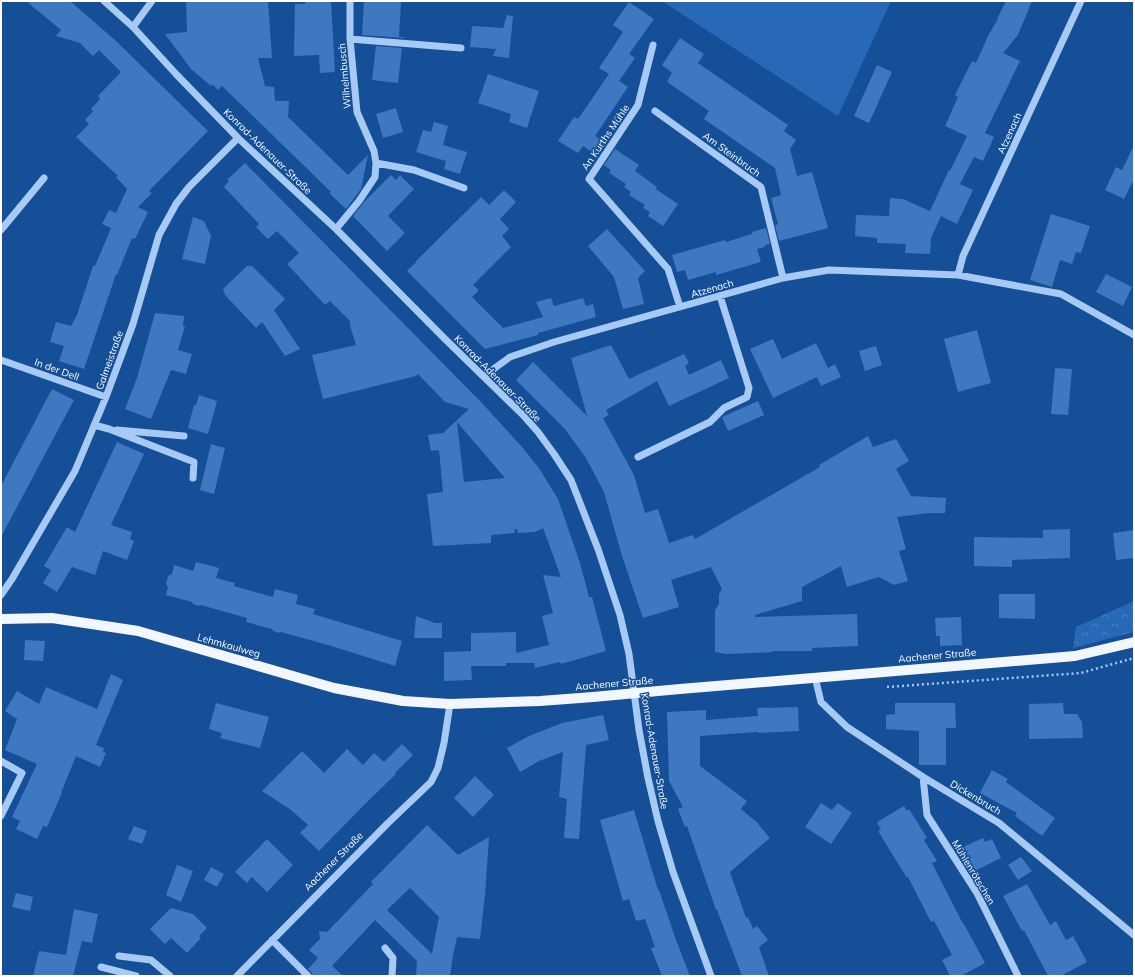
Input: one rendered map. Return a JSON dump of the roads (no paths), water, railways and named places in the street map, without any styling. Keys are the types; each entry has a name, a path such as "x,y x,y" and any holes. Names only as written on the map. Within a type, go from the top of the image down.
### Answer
{"main road":[{"name":"Lehmkaulweg","path":"1,618 52,618 138,630 334,688 403,701 450,704"},
{"name":"Aachener Straße","path":"450,704 540,701 593,697 1075,656 1134,642"}],"street":[{"name":"Konrad-Adenauer-Straße","path":"104,1 133,28 238,138 336,229 444,338 513,404 538,432 571,480 598,549 620,615 629,654 639,730 658,821 673,872 711,976"},
{"path":"133,28 152,1"},
{"name":"Wilhelmbusch","path":"350,1 350,39 357,112 374,151 376,163"},
{"name":"Atzenach","path":"958,275 962,256 1081,1"},
{"path":"350,39 461,48"},
{"name":"An Kurths Mühle","path":"653,45 638,105 589,179 668,269 680,307"},
{"name":"Am Steinbruch","path":"655,112 760,187 784,278"},
{"name":"Galmeistraße","path":"1,595 75,471 106,397 133,324 159,236 176,204 189,187 238,138"},
{"path":"336,229 359,201 374,177 376,163 414,170 464,188"},
{"path":"1,230 44,178"},
{"name":"Atzenach","path":"484,376 510,357 561,340 784,278 829,270 958,275 1061,294 1134,335"},
{"path":"638,457 710,422 724,408 746,396 749,388 720,296"},
{"name":"In der Dell","path":"1,360 106,397"},
{"path":"94,425 109,429 194,462 193,478"},
{"path":"109,429 184,436"},
{"name":"Dickenbruch","path":"815,677 821,702 847,727 923,777 999,823 1134,935"},
{"name":"Aachener Straße","path":"236,976 431,782 438,768 444,743 450,704"},
{"path":"1,761 22,773 1,816"},
{"name":"Mühlenrötschen","path":"923,777 927,815 977,893 1018,976"},
{"path":"272,940 308,976"},
{"path":"385,948 393,958 392,976"},
{"path":"120,956 151,960 170,976"},
{"path":"101,967 136,976"}]}
